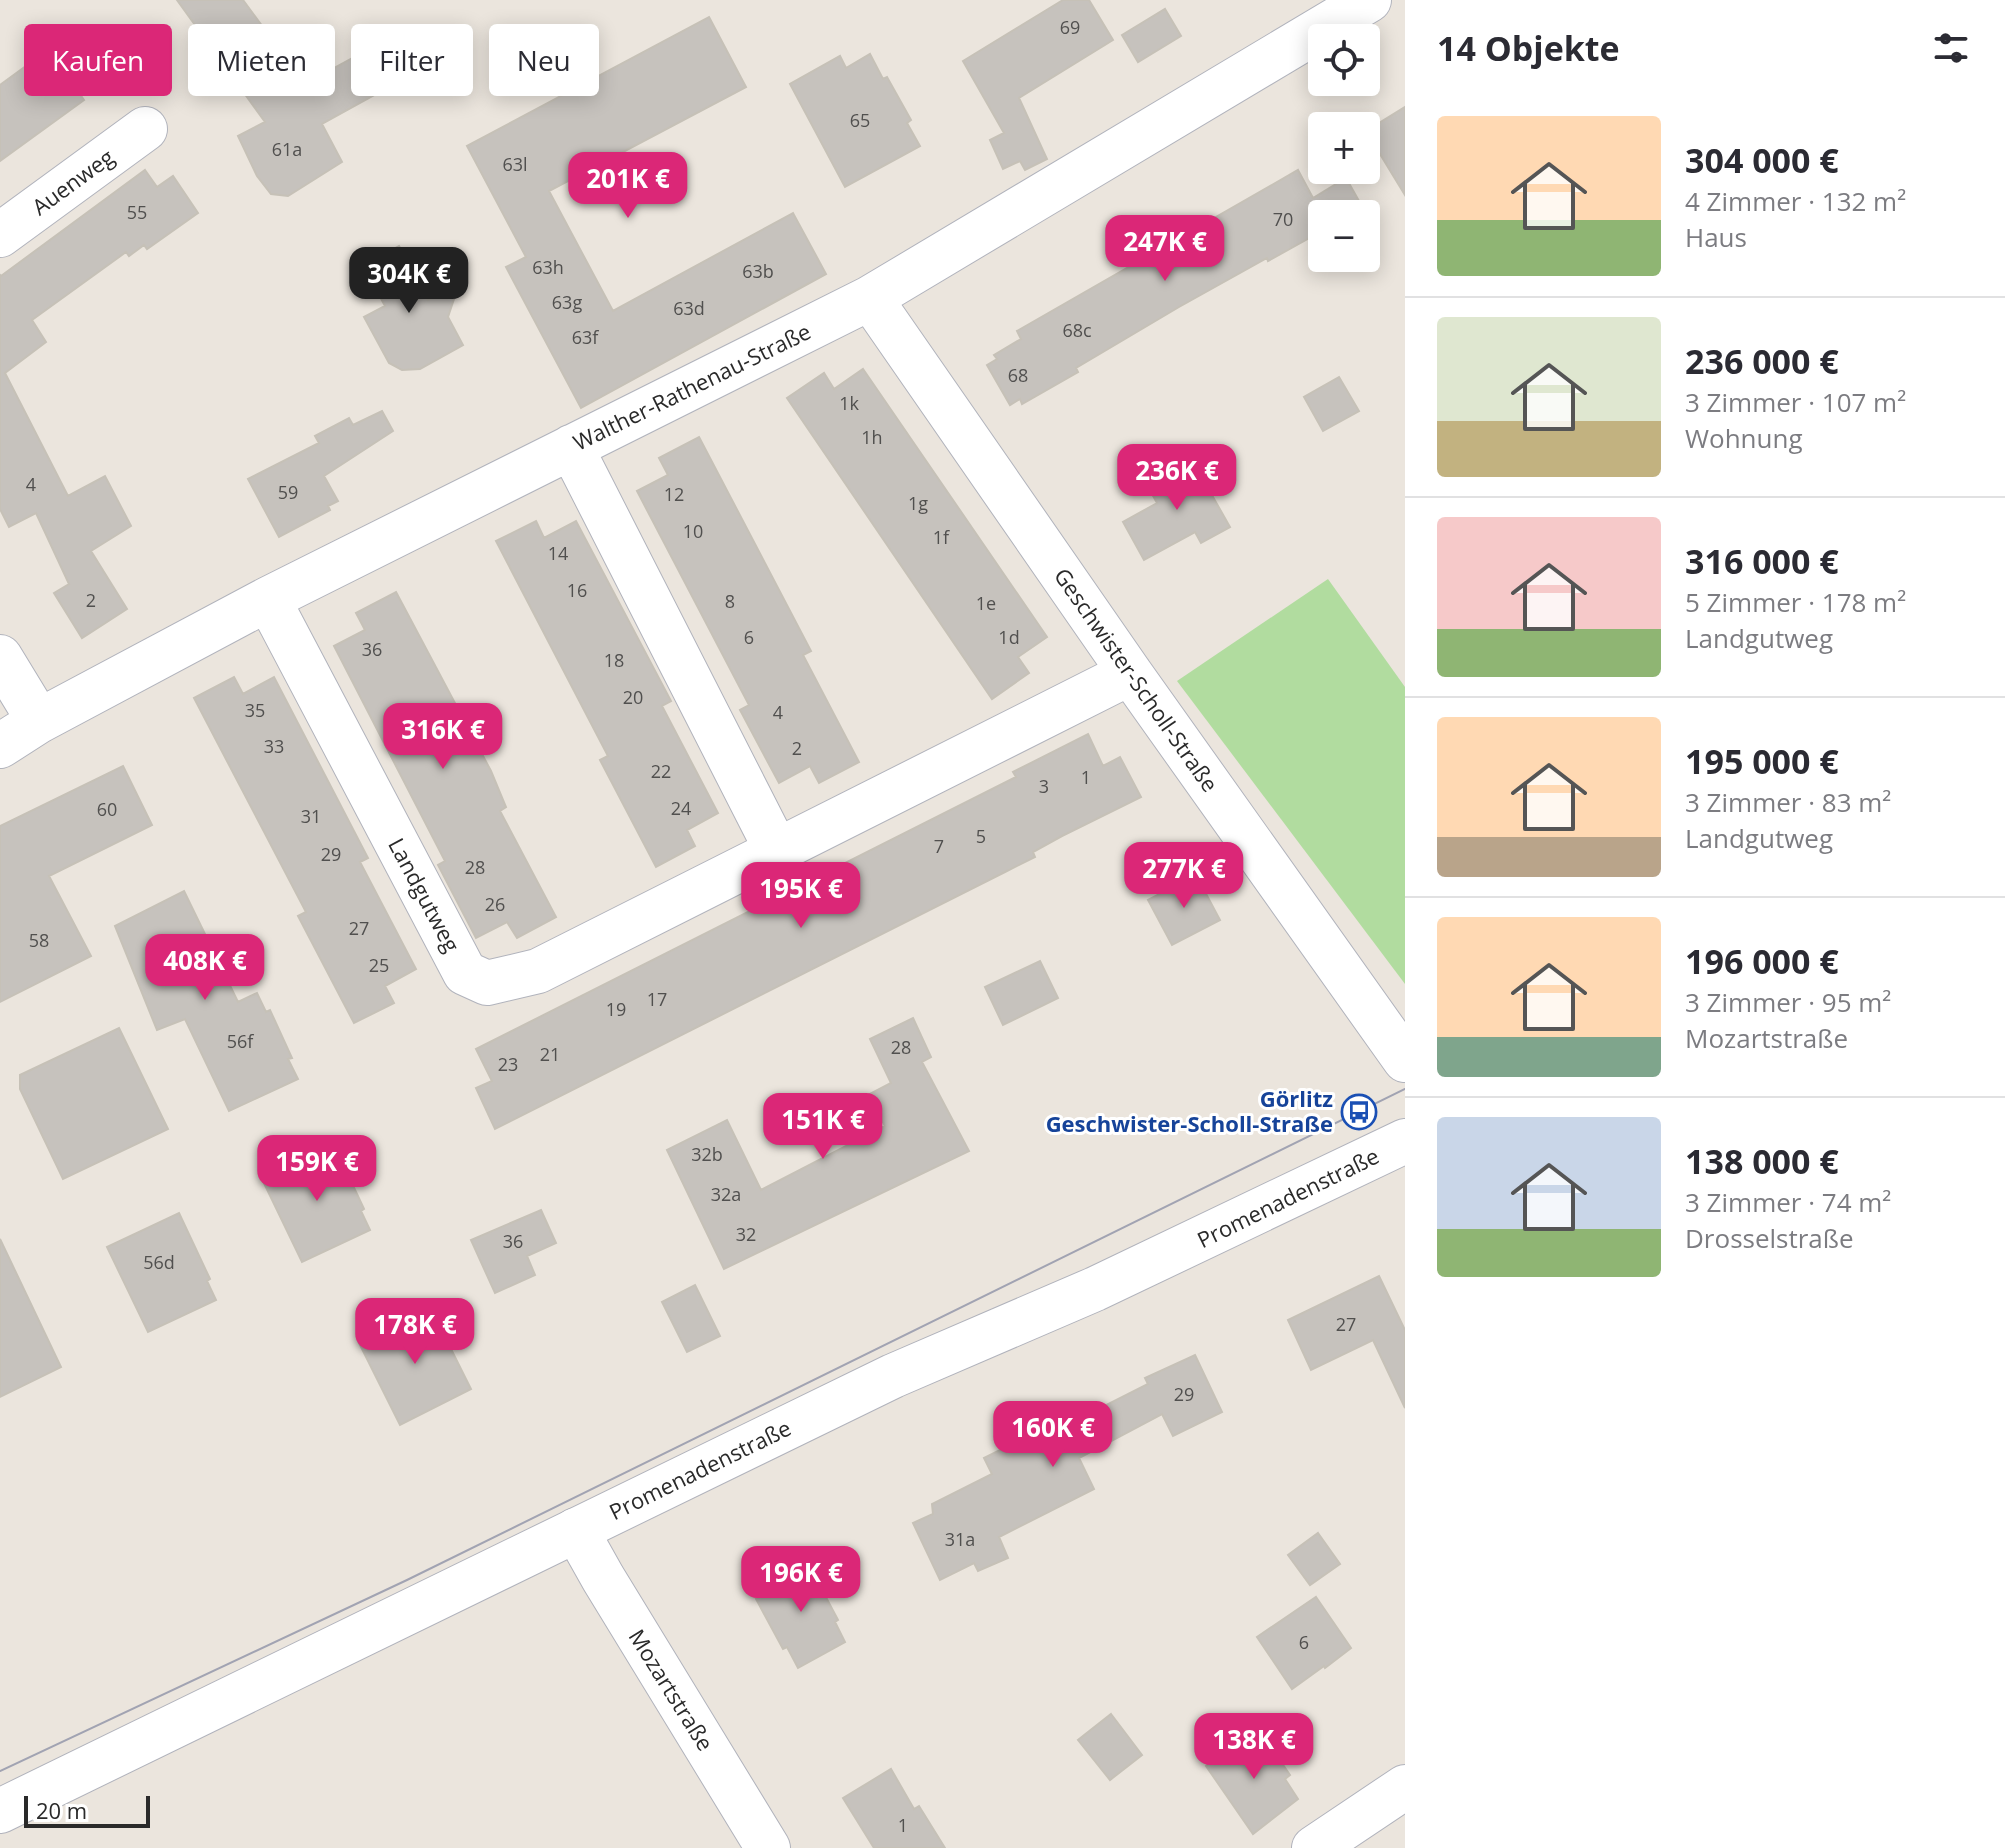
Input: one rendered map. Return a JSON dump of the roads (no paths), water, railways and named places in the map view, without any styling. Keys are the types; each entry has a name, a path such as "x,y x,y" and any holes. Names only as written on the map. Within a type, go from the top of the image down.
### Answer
{"street":[{"name":"Walther-Rathenau-Straße","path":"0,746 39,721 268,599 870,298 1369,0"},
{"name":"Auenweg","path":"0,235 145,129"},
{"name":"Geschwister-Scholl-Straße","path":"870,298 1130,673 1405,1060"},
{"path":"571,447 777,851"},
{"name":"Landgutweg","path":"268,599 465,973 487,983 538,971 1130,673"},
{"path":"0,657 39,721"},
{"name":"Promenadenstraße","path":"0,1811 893,1376 1131,1272 1405,1141"},
{"name":"Mozartstraße","path":"576,1530 768,1848"},
{"path":"1314,1848 1405,1787"}],"tram line":[{"path":"0,1771 407,1580 1405,1089"}],"place":[{"name":"Görlitz Geschwister-Scholl-Straße","path":"1359,1112"}]}
